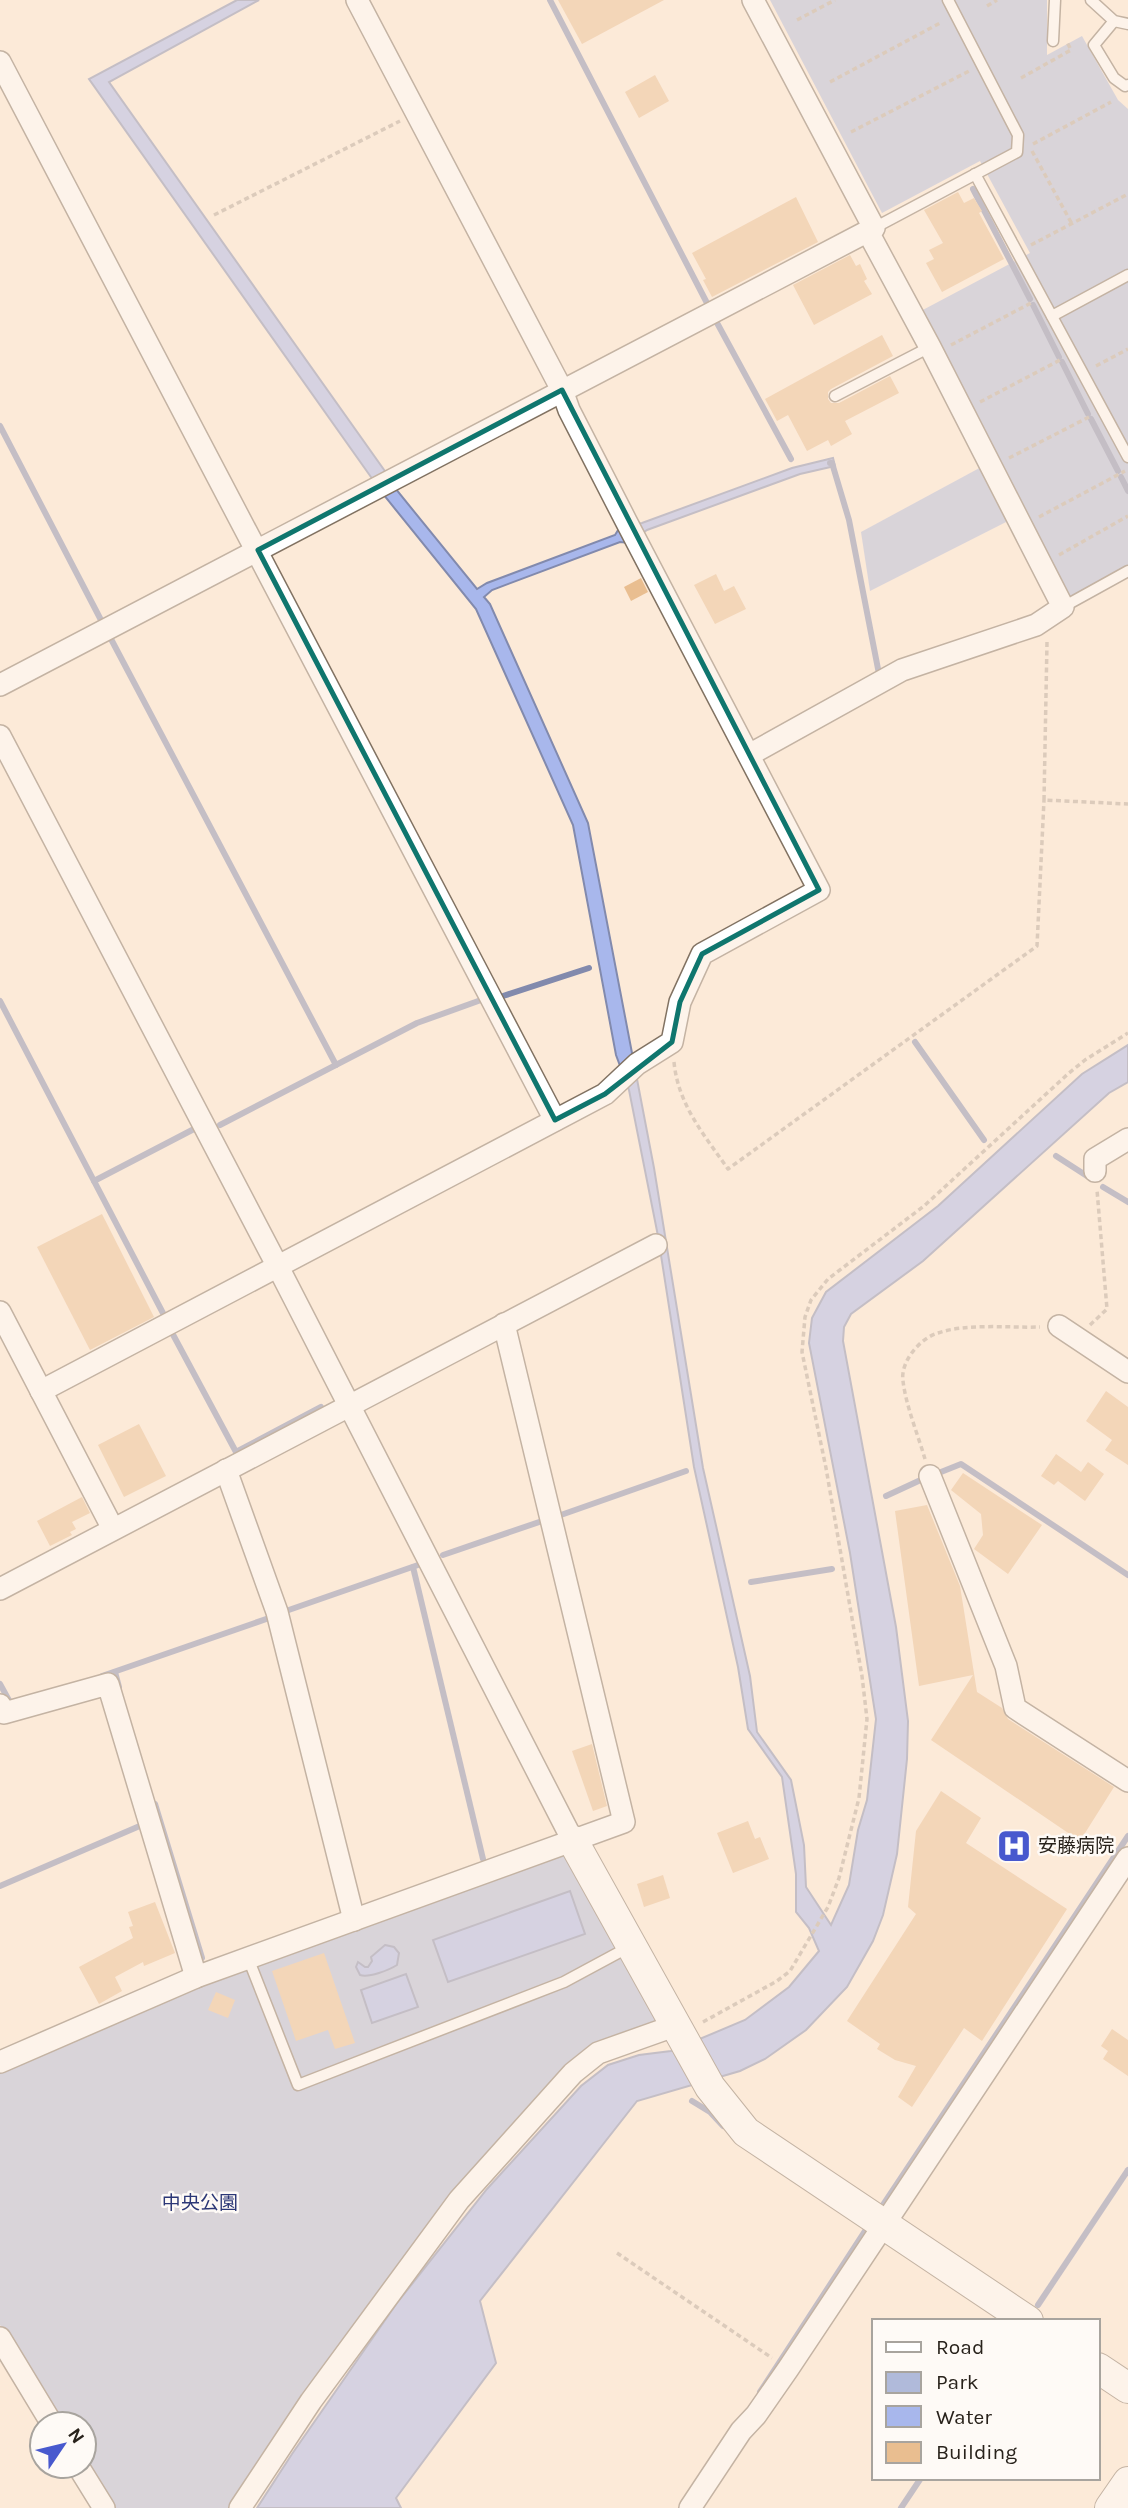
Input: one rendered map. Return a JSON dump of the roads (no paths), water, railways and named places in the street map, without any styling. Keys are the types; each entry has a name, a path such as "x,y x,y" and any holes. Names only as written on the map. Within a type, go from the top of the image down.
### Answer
{"street":[{"path":"41,1391 605,1094 637,1064 672,1042 680,1002 702,954 820,890 357,0"},
{"path":"749,755 902,670 1035,625 1056,612 1041,565 1022,526 753,0"},
{"path":"0,62 555,1120"},
{"path":"0,685 871,230"},
{"path":"0,736 277,1265 573,1841 710,2087 746,2132 1025,2319"},
{"path":"1095,1171 1094,1159 1128,1139"},
{"path":"0,1589 656,1245"},
{"path":"0,1312 113,1529"},
{"path":"0,2062 196,1977 624,1822 504,1324"},
{"path":"1059,1326 1128,1372"},
{"path":"226,1470 277,1612 354,1920"},
{"path":"930,1476 1006,1666 1015,1708 1128,1781"},
{"path":"1,1711 108,1684 196,1977"},
{"path":"690,2508 741,2431 782,2378 877,2219 1128,1858"},
{"path":"240,2508 311,2401 459,2200 573,2073 598,2053 679,2034"},
{"path":"0,2338 44,2410"},
{"path":"1100,2369 1128,2388"},
{"path":"87,2480 104,2508"},
{"path":"1110,2508 1128,2482"}],"lane":[{"path":"871,230 1017,152 1018,135 948,0"},
{"path":"1053,41 1055,0"},
{"path":"1091,0 1114,21 1128,24"},
{"path":"1114,21 1094,45 1114,78 1125,86 1128,85"},
{"path":"975,174 1128,457"},
{"path":"1052,316 1128,275"},
{"path":"835,396 932,351"},
{"path":"1056,612 1128,571"},
{"path":"248,1958 298,2085 564,1982 631,1946"}],"water":[{"path":"237,0 259,0 109,82 395,488 477,589 615,535 620,527 642,523 792,468 833,458 835,466 800,474 647,530 629,543 620,542 492,590 484,597 490,604 588,823 654,1168 703,1468 750,1676 757,1732 791,1780 804,1845 806,1887 831,1925 849,1885 858,1830 867,1800 876,1719 850,1553 809,1343 812,1318 826,1292 938,1206 1082,1074 1128,1045 1128,1082 1109,1093 923,1261 851,1314 844,1327 843,1341 896,1627 908,1721 907,1759 897,1854 883,1915 873,1941 847,1987 806,2030 765,2059 740,2071 637,2101 480,2301 496,2363 396,2498 401,2508 257,2508 397,2303 487,2189 581,2086 608,2065 639,2055 671,2051 745,2020 789,1987 819,1951 809,1928 796,1912 796,1874 782,1777 748,1729 738,1667 694,1467 658,1236 629,1090 616,1055 573,825 476,609 383,494 89,79"},
{"path":"570,1891 585,1934 448,1982 433,1940"},
{"path":"385,1945 394,1947 399,1953 397,1965 374,1974 360,1975 356,1967 358,1962 368,1967 372,1961 371,1957"},
{"path":"406,1974 418,2007 372,2023 361,1990"}],"waterway":[{"path":"550,0 708,305"},
{"path":"973,189 1030,299"},
{"path":"1033,305 1059,357"},
{"path":"716,321 791,459"},
{"path":"1062,362 1088,414"},
{"path":"1091,419 1118,471"},
{"path":"0,426 102,622"},
{"path":"830,463 849,520 879,674"},
{"path":"1121,477 1128,491"},
{"path":"111,639 336,1065"},
{"path":"503,996 589,968"},
{"path":"220,1125 417,1023 481,1000"},
{"path":"0,1001 165,1317"},
{"path":"915,1042 984,1140"},
{"path":"94,1181 194,1129"},
{"path":"1056,1156 1087,1176"},
{"path":"1103,1187 1128,1202"},
{"path":"170,1329 236,1452 321,1407"},
{"path":"936,1474 961,1464 1128,1575"},
{"path":"558,1516 686,1471"},
{"path":"886,1496 925,1478"},
{"path":"443,1555 545,1520"},
{"path":"283,1612 418,1565"},
{"path":"413,1567 483,1859"},
{"path":"751,1582 832,1569"},
{"path":"102,1676 272,1617"},
{"path":"115,1672 119,1687"},
{"path":"0,1684 11,1704"},
{"path":"155,1804 202,1958"},
{"path":"0,1886 142,1825"},
{"path":"879,2211 1128,1836"},
{"path":"692,2101 710,2112 723,2126"},
{"path":"1038,2305 1128,2170"},
{"path":"760,2392 869,2225"},
{"path":"901,2508 920,2480"}],"place":[{"name":"安藤病院","path":"1014,1846"}],"park label":[{"name":"中央公園","path":"200,2203"}]}
